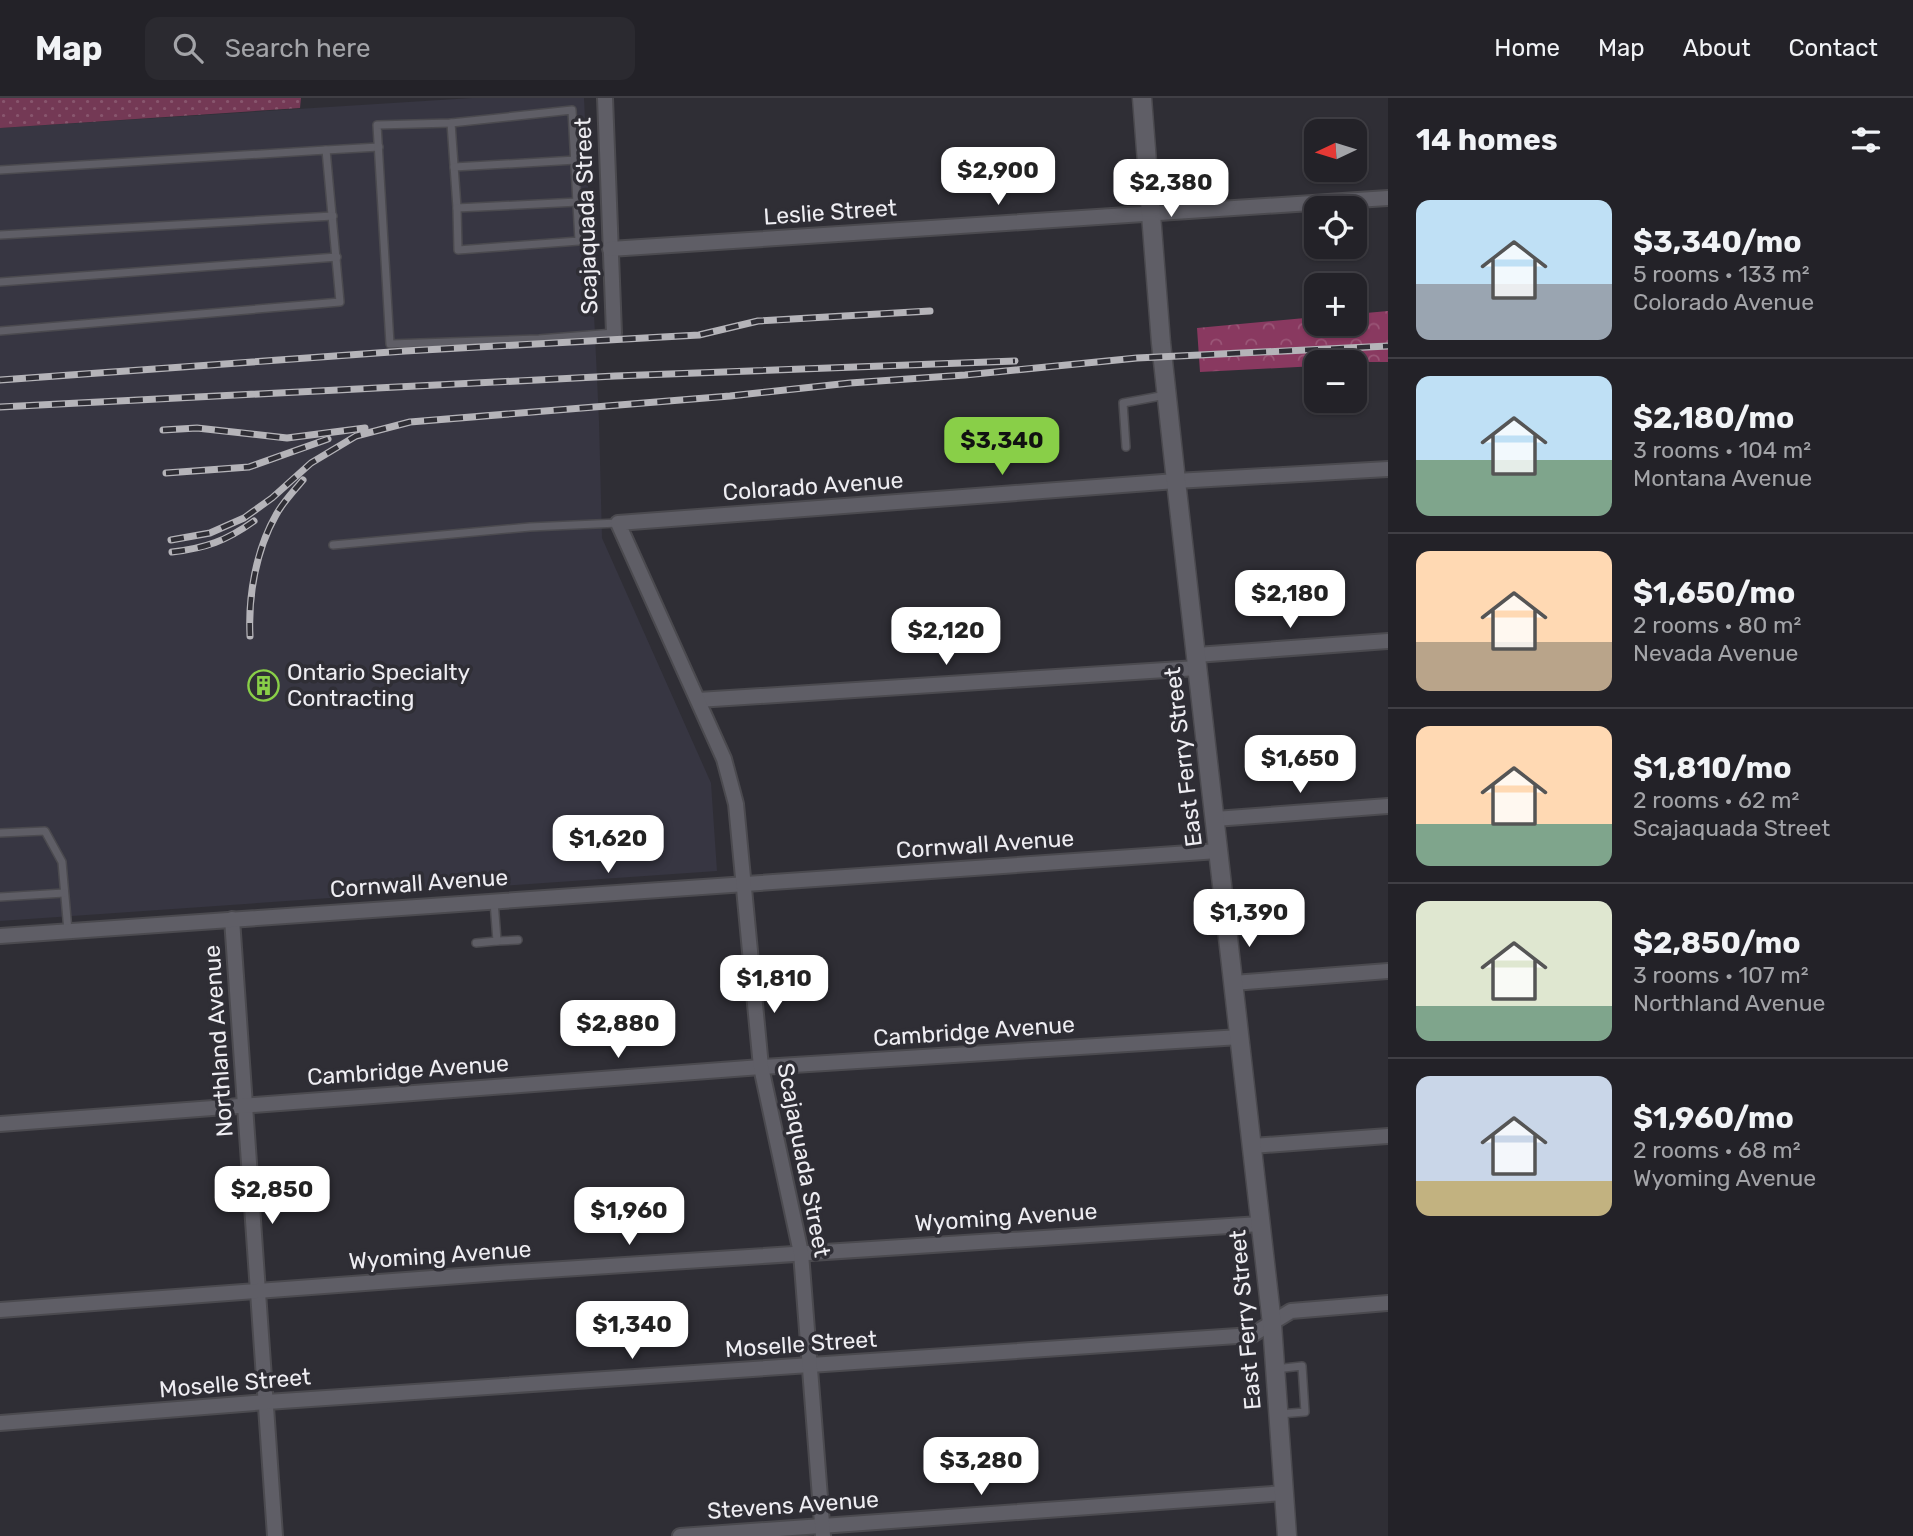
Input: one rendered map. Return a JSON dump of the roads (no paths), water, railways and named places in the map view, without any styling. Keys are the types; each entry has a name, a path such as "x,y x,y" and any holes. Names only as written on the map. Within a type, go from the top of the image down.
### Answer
{"street":[{"name":"Scajaquada Street","path":"605,98 614,333"},
{"name":"East Ferry Street","path":"1142,98 1176,481 1272,1324 1287,1536"},
{"name":"Leslie Street","path":"610,249 1388,198"},
{"name":"Colorado Avenue","path":"618,523 1176,481 1388,468"},
{"name":"Scajaquada Street","path":"618,523 729,773 736,804 761,1067 801,1253 822,1531"},
{"path":"698,700 1196,662 1388,641"},
{"path":"1215,819 1388,806"},
{"name":"Cornwall Avenue","path":"0,936 1218,851"},
{"name":"Northland Avenue","path":"232,919 275,1536"},
{"path":"1233,983 1388,971"},
{"name":"Cambridge Avenue","path":"0,1124 761,1067 1240,1037"},
{"path":"1252,1146 1388,1136"},
{"name":"Wyoming Avenue","path":"0,1310 801,1253 1260,1224"},
{"name":"Moselle Street","path":"0,1423 267,1402 1252,1335 1291,1311 1388,1303"},
{"name":"Stevens Avenue","path":"680,1536 822,1531 1285,1493"}],"lane":[{"path":"451,123 458,250 579,241 572,110 451,123 377,125 390,344 539,339 614,333"},
{"path":"0,170 379,148"},
{"path":"0,331 340,302 326,150"},
{"path":"454,167 576,160"},
{"path":"457,208 578,202"},
{"path":"0,235 334,216"},
{"path":"0,282 337,257"},
{"path":"1126,447 1123,403 1167,395"},
{"path":"333,545 530,527 618,523"},
{"path":"0,833 45,831 62,862 68,931"},
{"path":"0,897 64,893"},
{"path":"494,901 497,942"},
{"path":"477,943 518,940"},
{"path":"1274,1369 1303,1367 1305,1412 1279,1414"}],"railway":[{"path":"0,380 405,351 699,335 758,321 930,311"},
{"path":"171,540 210,533 244,518 272,498 311,463 356,436 410,422 730,396 1137,358 1388,346"},
{"path":"0,407 615,376 1015,361"},
{"path":"163,430 197,428 287,438 365,428"},
{"path":"166,473 249,467 328,439"},
{"path":"250,636 252,589 263,543 279,510 303,480"},
{"path":"172,552 215,543 254,521"}],"place":[{"name":"Ontario Specialty Contracting","path":"264,685"}]}
